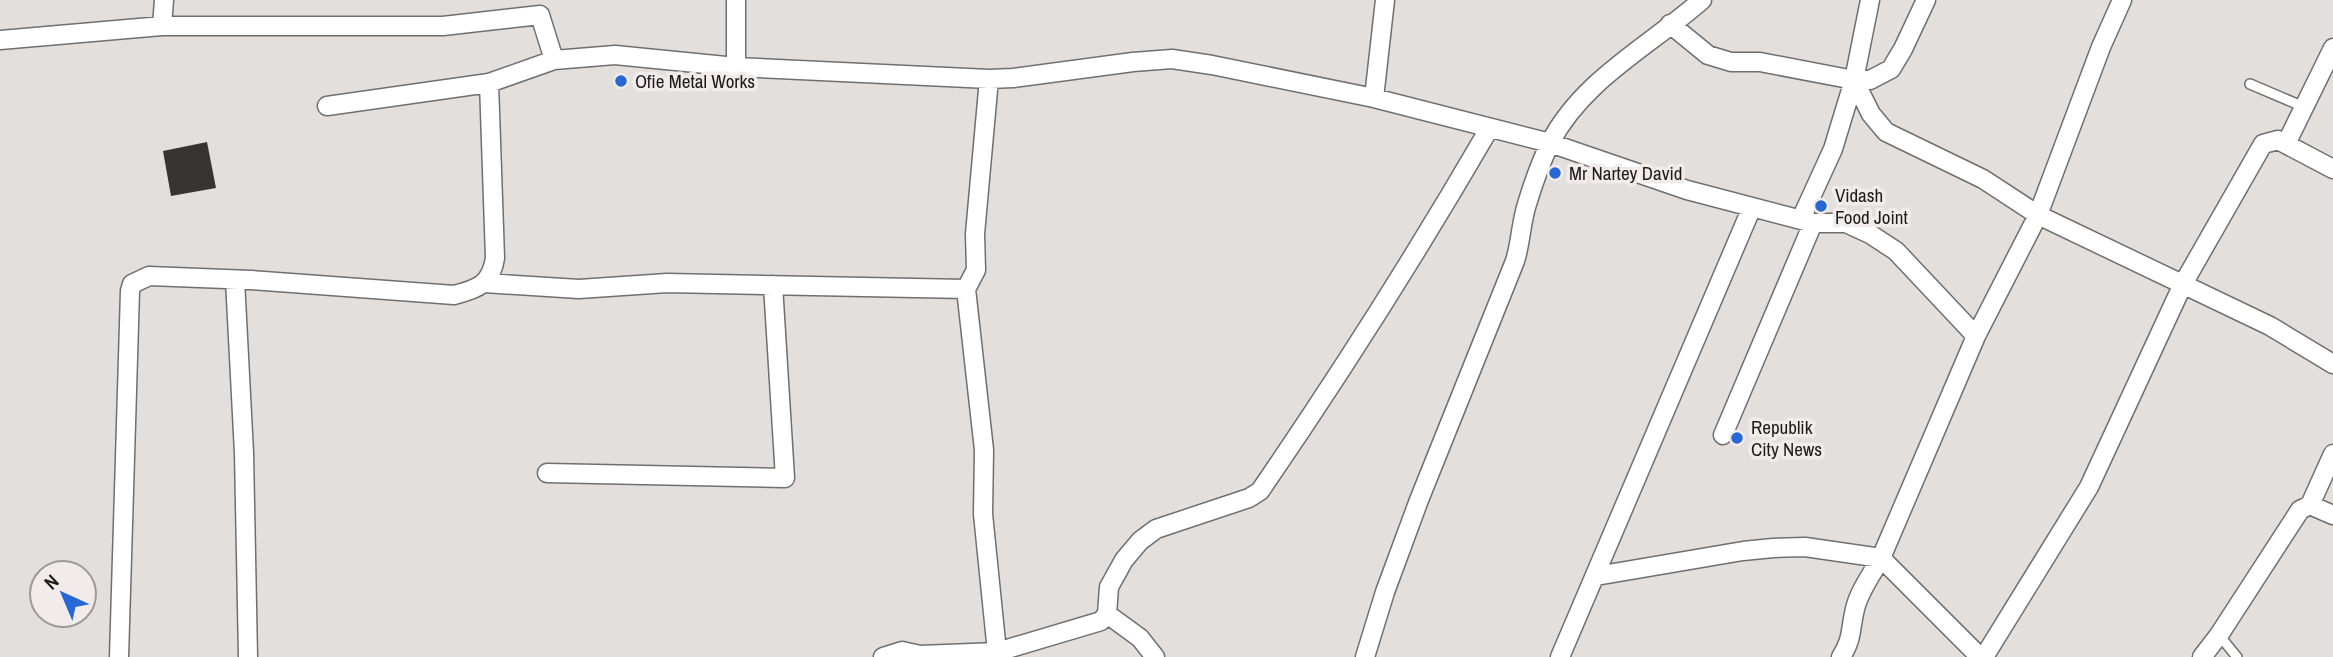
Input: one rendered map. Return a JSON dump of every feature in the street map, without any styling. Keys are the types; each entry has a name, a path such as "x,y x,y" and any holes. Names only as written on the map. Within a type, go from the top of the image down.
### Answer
{"street":[{"path":"162,26 164,0"},
{"path":"736,0 736,67"},
{"path":"1374,98 1385,0"},
{"path":"1365,657 1409,527 1515,261 1527,205 1550,143 1585,96 1643,45 1702,0"},
{"path":"1723,435 1833,149 1854,80 1870,0"},
{"path":"1670,24 1708,55 1719,59 1731,62 1760,62 1854,80 1870,80 1891,69 1926,0"},
{"path":"1841,657 1852,633 1855,609 1862,591 1881,558 1976,336 2038,215 2101,47 2122,0"},
{"path":"0,40 162,26 443,26 538,8 554,60"},
{"path":"2286,144 2333,48"},
{"path":"327,106 489,83 554,60 615,55 736,67 989,79 1133,62 1172,60 1212,65 1374,98 1550,143 1687,190 1807,221 1846,223 1871,234 1896,251 1976,336"},
{"path":"989,79 975,234 976,270 966,289 984,450 983,514 997,652"},
{"path":"1854,80 1871,114 1885,132 1983,179 2038,215 2270,327 2333,364"},
{"path":"119,657 132,284 149,276 454,295 475,290 493,272 495,258 489,83"},
{"path":"883,657 902,651 920,655 997,652 1101,621 1107,614 1109,587 1124,560 1140,541 1156,529 1249,498 1261,491 1415,254 1489,129"},
{"path":"1596,576 1773,548 1805,547 1881,558 1982,657 2089,487 2183,284 2263,144 2278,140 2333,169"},
{"path":"1560,657 1752,207"},
{"path":"235,280 244,453 248,657"},
{"path":"484,283 579,289 667,283 966,289"},
{"path":"547,472 785,478 773,285"},
{"path":"2202,657 2300,510 2310,505 2333,454"},
{"path":"2310,505 2333,515"},
{"path":"1107,614 1140,638 1155,657"}],"lane":[{"path":"2250,84 2304,107"},
{"path":"2219,635 2237,657"}],"building":[{"path":"207,142 216,188 171,196 163,151"}],"place":[{"name":"Ofie Metal Works","path":"621,81"},
{"name":"Mr Nartey David","path":"1555,173"},
{"name":"Vidash Food Joint","path":"1821,206"},
{"name":"Republik City News","path":"1737,438"}]}
